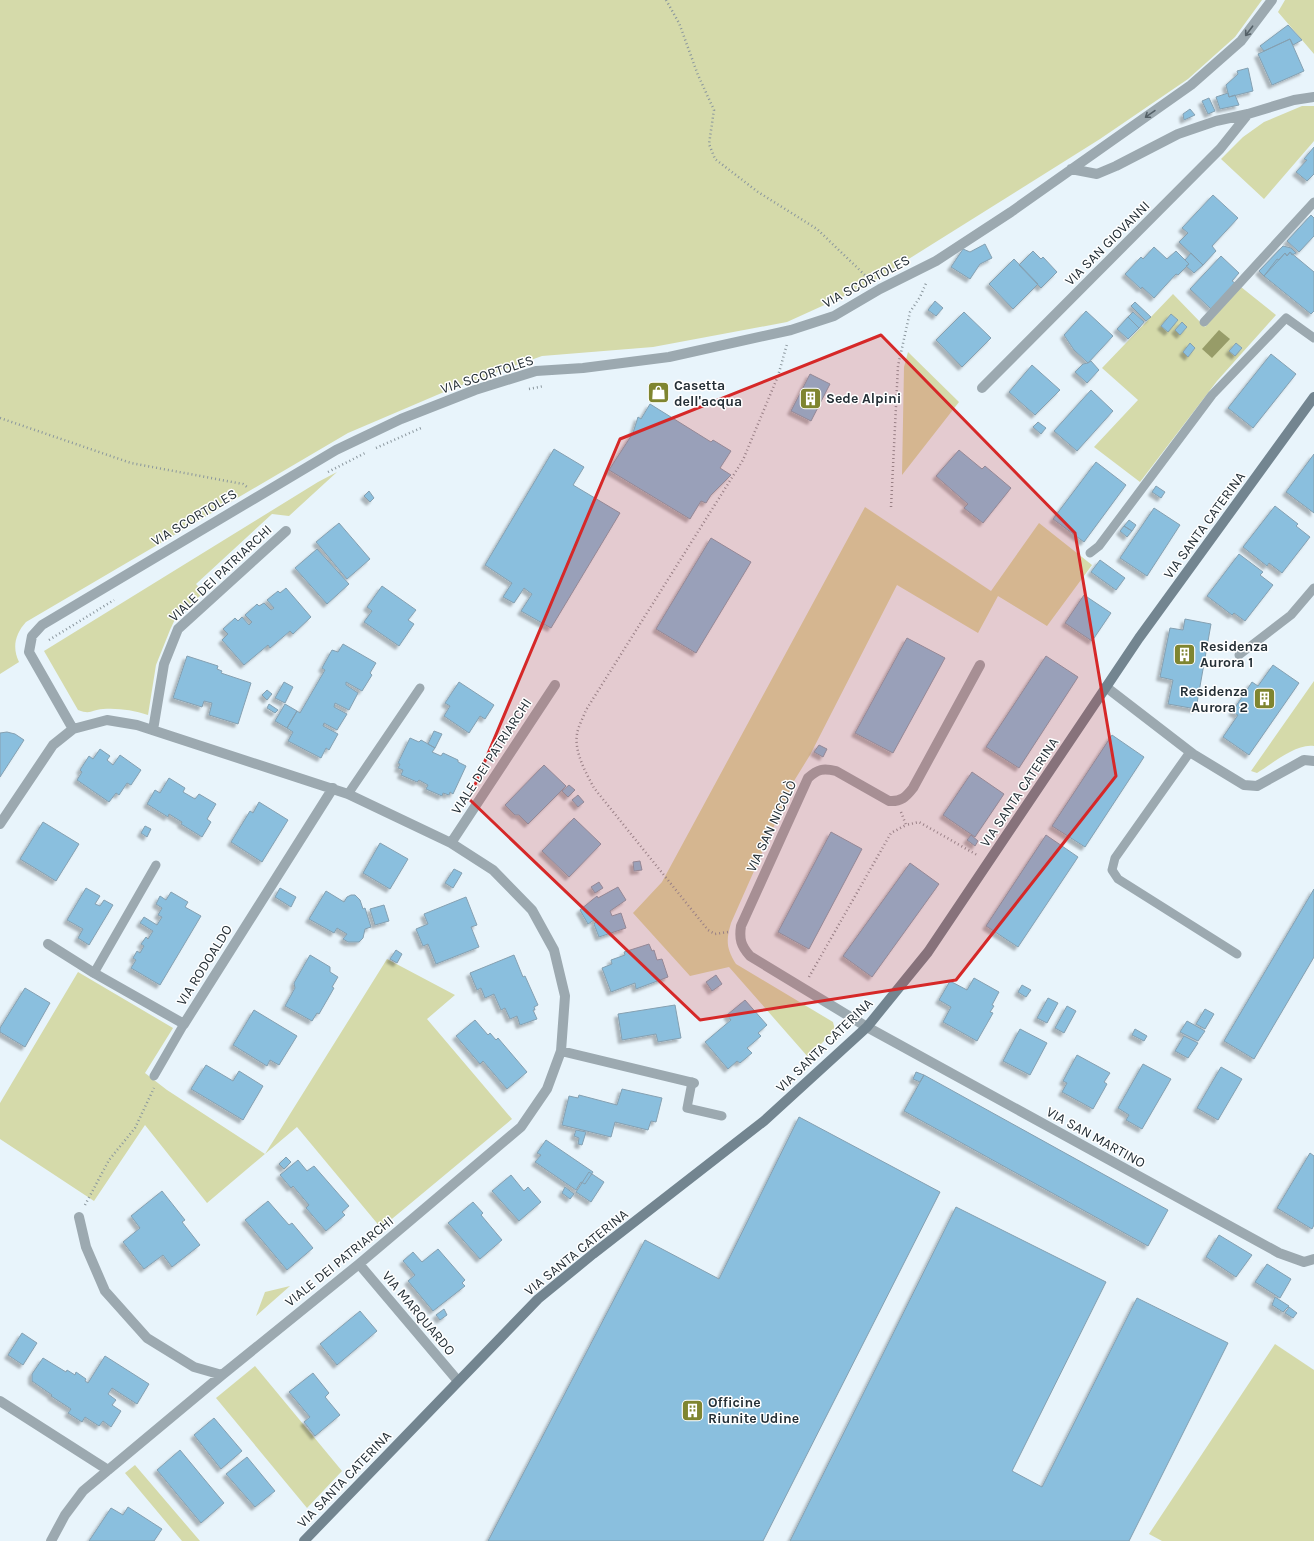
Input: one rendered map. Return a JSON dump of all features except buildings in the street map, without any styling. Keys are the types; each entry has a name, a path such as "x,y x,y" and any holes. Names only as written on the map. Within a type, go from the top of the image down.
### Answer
{"street":[{"name":"VIA SCORTOLES","path":"29,652 32,636 42,624 336,450 400,419 475,390 536,371 583,368 668,357 790,330 834,316 880,289 936,261 1011,212 1191,85 1241,41 1272,0"},
{"path":"1071,170 1097,174 1116,166 1178,134 1216,121 1248,114 1294,100 1314,97"},
{"name":"VIA SAN GIOVANNI","path":"982,388 1220,149 1248,114"},
{"name":"VIA SANTA CATERINA","path":"304,1541 458,1380 538,1299 764,1121 867,1027 928,952 1139,638 1314,397"},
{"name":"VIALE DEI PATRIARCHI","path":"153,730 164,664 178,629 286,531"},
{"path":"29,652 73,729"},
{"path":"897,802 907,796 913,788 980,664"},
{"name":"VIALE DEI PATRIARCHI","path":"451,843 555,685"},
{"path":"1106,687 1190,752 1244,785 1257,786 1304,760 1314,761"},
{"name":"VIALE DEI PATRIARCHI","path":"0,824 53,745 73,729 107,720 137,725 333,788 451,843 493,870 532,910 554,950 565,996 561,1051 547,1089 521,1127 359,1264 222,1374 83,1491 65,1515 51,1541"},
{"name":"VIA SAN NICOLÒ","path":"740,926 808,778 815,772 826,769 836,771 889,801 897,802"},
{"name":"VIA RODOALDO","path":"48,944 94,973 184,1024 333,788"},
{"path":"740,926 739,938 743,948 750,956 867,1027"},
{"name":"VIA SAN MARTINO","path":"867,1027 1279,1253 1304,1262 1314,1259"},
{"path":"561,1051 693,1082"},
{"path":"80,1217 86,1247 105,1291 148,1338 194,1367 222,1374"},
{"name":"VIA MARQUARDO","path":"359,1264 458,1380"},
{"path":"0,1401 108,1470"}],"lane":[{"path":"1204,322 1314,202"},
{"path":"1090,553 1098,546 1212,395 1286,318 1314,338"},
{"path":"1239,655 1291,615 1314,588"},
{"path":"348,794 420,688"},
{"path":"1190,752 1115,858 1112,870 1118,879 1236,954"},
{"path":"94,973 156,866"},
{"path":"154,1076 184,1024"},
{"path":"693,1082 687,1108 722,1116"}],"path":[{"path":"666,0 679,23 698,75 714,110 709,144 715,159 758,192 816,229 880,289"},
{"path":"891,507 898,366 910,312 920,298 936,261"},
{"path":"740,926 725,934 715,934 708,930 594,788 583,767 578,750 577,734 586,710 743,460 778,376 790,330"},
{"path":"522,391 549,385"},
{"path":"0,418 131,463 244,484 259,495"},
{"path":"374,449 426,425"},
{"path":"327,473 368,452"},
{"path":"29,652 117,598"},
{"path":"897,802 906,825"},
{"path":"803,988 891,833 906,825 919,822 989,862"},
{"path":"80,1217 93,1188 109,1160 135,1128 143,1113 155,1086 154,1076"}],"highlighted area":[{"path":"881,335 1075,533 1116,776 956,980 700,1020 469,799 620,439"}],"shaded area":[{"path":"0,0 1262,0 1235,37 1188,79 1100,139 864,287 787,322 653,347 542,356 451,389 348,433 26,622 19,631 15,646 19,662 0,674"},
{"path":"1285,0 1314,0 1314,54 1278,12"},
{"path":"1302,106 1314,106 1314,141 1264,199 1221,159 1243,137 1264,122"},
{"path":"1241,287 1276,315 1217,381 1140,482 1094,447 1138,400 1102,368 1173,294 1205,327"},
{"path":"1219,330 1230,339 1212,358 1202,349"},
{"path":"908,352 959,402 902,475 904,367"},
{"path":"337,472 289,516 272,514 196,584 204,593 176,617 170,630 156,665 148,715 120,709 103,709 88,712 78,710 44,651 318,482"},
{"path":"865,507 991,591 1039,523 1092,565 1047,626 998,596 978,633 897,585 810,755 794,781 731,923 728,934 730,953 736,964 833,1022 835,1030 808,1057 729,967 690,976 633,913 662,882"},
{"path":"1314,681 1314,746 1307,746 1292,751 1257,773 1251,771"},
{"path":"387,959 455,995 427,1019 512,1119 381,1228 297,1127 207,1203 145,1125 94,1201 0,1139 0,1103 78,972 173,1028 145,1073 167,1090 265,1154"},
{"path":"290,1286 256,1316 265,1292"},
{"path":"1275,1344 1314,1370 1314,1541 1162,1541 1149,1534"},
{"path":"255,1366 342,1471 307,1508 216,1398"},
{"path":"135,1465 200,1541 182,1541 125,1473"}],"place":[{"name":"Casetta dell'acqua","path":"659,393"},
{"name":"Sede Alpini","path":"811,398"},
{"name":"Residenza Aurora 1","path":"1185,654"},
{"name":"Residenza Aurora 2","path":"1264,699"},
{"name":"Officine Riunite Udine","path":"693,1410"}]}
